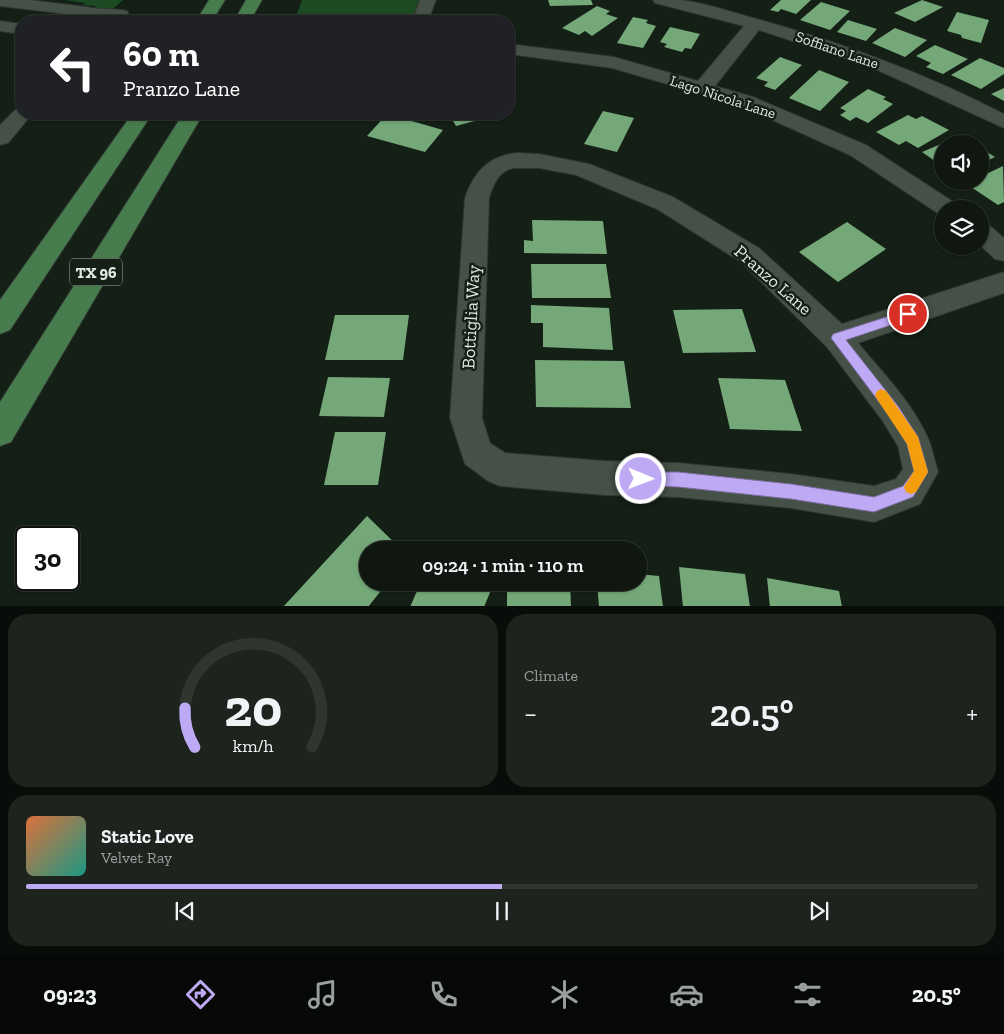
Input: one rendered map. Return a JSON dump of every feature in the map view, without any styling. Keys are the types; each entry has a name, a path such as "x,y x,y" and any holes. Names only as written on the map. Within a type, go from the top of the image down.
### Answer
{"main road":[{"path":"208,15 217,0"},
{"path":"245,15 254,0"},
{"name":"TX 96","path":"0,322 138,120"},
{"name":"TX 96","path":"0,431 183,120"}],"street":[{"path":"422,15 428,0"},
{"name":"Soffiano Lane","path":"661,0 794,35 876,62 954,96 1004,122"},
{"path":"0,1 88,12 88,15"},
{"path":"108,15 122,13"},
{"path":"702,89 754,25"},
{"path":"0,38 12,28"},
{"name":"Lago Nicola Lane","path":"515,50 614,63 746,102 858,150 934,201"},
{"path":"0,138 16,120"},
{"name":"Pranzo Lane","path":"505,162 539,161 581,169 665,203 750,254 837,338 893,410 913,441 921,472 908,492"},
{"name":"Bottiglia Way","path":"505,162 491,171 481,184 477,198 466,418 476,453 500,469 604,478 678,480 791,491 874,504 908,492"},
{"path":"989,239 1004,252"},
{"path":"837,338 1004,282"}],"green space":[{"path":"65,0 123,0 114,8 98,10 95,6"},
{"path":"302,0 433,0 427,15 296,15"}],"building":[{"path":"548,0 591,0 593,5 550,6"},
{"path":"781,0 811,0 796,14 781,9 778,12 770,10"},
{"path":"922,0 943,7 915,22 894,13"},
{"path":"821,2 850,11 830,30 800,20"},
{"path":"597,6 610,11 606,14 618,18 592,36 585,31 579,35 562,28"},
{"path":"957,12 989,20 981,43 962,38 961,35 947,31"},
{"path":"633,17 648,20 646,23 656,26 643,48 617,43"},
{"path":"848,20 877,29 866,41 837,32"},
{"path":"670,27 700,34 691,49 685,48 682,52 664,47 667,44 660,42"},
{"path":"895,28 927,40 905,57 872,43"},
{"path":"935,45 968,59 943,74 926,67 931,63 916,56"},
{"path":"780,57 802,65 775,90 764,86 768,82 756,78"},
{"path":"980,58 1004,68 1004,74 981,89 951,75"},
{"path":"819,70 849,82 820,111 789,98"},
{"path":"1004,88 1004,101 991,94"},
{"path":"868,89 886,97 883,99 893,104 868,123 856,117 850,121 840,115 846,111 840,108"},
{"path":"603,111 634,118 617,152 584,144"},
{"path":"908,115 916,119 922,116 949,130 940,135 934,135 934,139 918,148 906,141 899,145 876,132"},
{"path":"382,120 408,120 443,130 425,152 367,136"},
{"path":"452,120 478,120 456,126"},
{"path":"934,147 934,160 922,152"},
{"path":"989,153 995,157 989,160"},
{"path":"1003,166 1004,202 998,205 976,190 989,190 989,173"},
{"path":"532,220 603,221 607,254 524,253 524,240 533,241"},
{"path":"847,222 886,249 838,282 799,252"},
{"path":"531,264 606,264 611,298 532,298"},
{"path":"531,305 609,308 613,350 543,347 543,323 531,323"},
{"path":"742,309 756,352 683,353 673,310"},
{"path":"335,315 409,315 403,360 325,360"},
{"path":"535,360 624,361 631,408 536,407"},
{"path":"328,377 390,378 384,417 319,416"},
{"path":"718,378 785,380 802,431 730,429"},
{"path":"335,432 386,432 378,485 324,485"},
{"path":"367,516 393,541 359,541 359,591 381,591 369,606 284,606"},
{"path":"679,567 745,574 750,606 683,606"},
{"path":"647,575 659,576 663,606 599,606 598,591 647,591"},
{"path":"767,578 839,591 842,606 770,606"},
{"path":"417,591 491,591 484,606 410,606"},
{"path":"507,591 570,591 571,606 507,606"}],"slow traffic":[{"path":"881,395 913,441 921,472 911,487"}],"route":[{"path":"641,479 678,480 791,491 874,504 908,492 921,472 913,441 893,410 837,338 908,314"}]}
